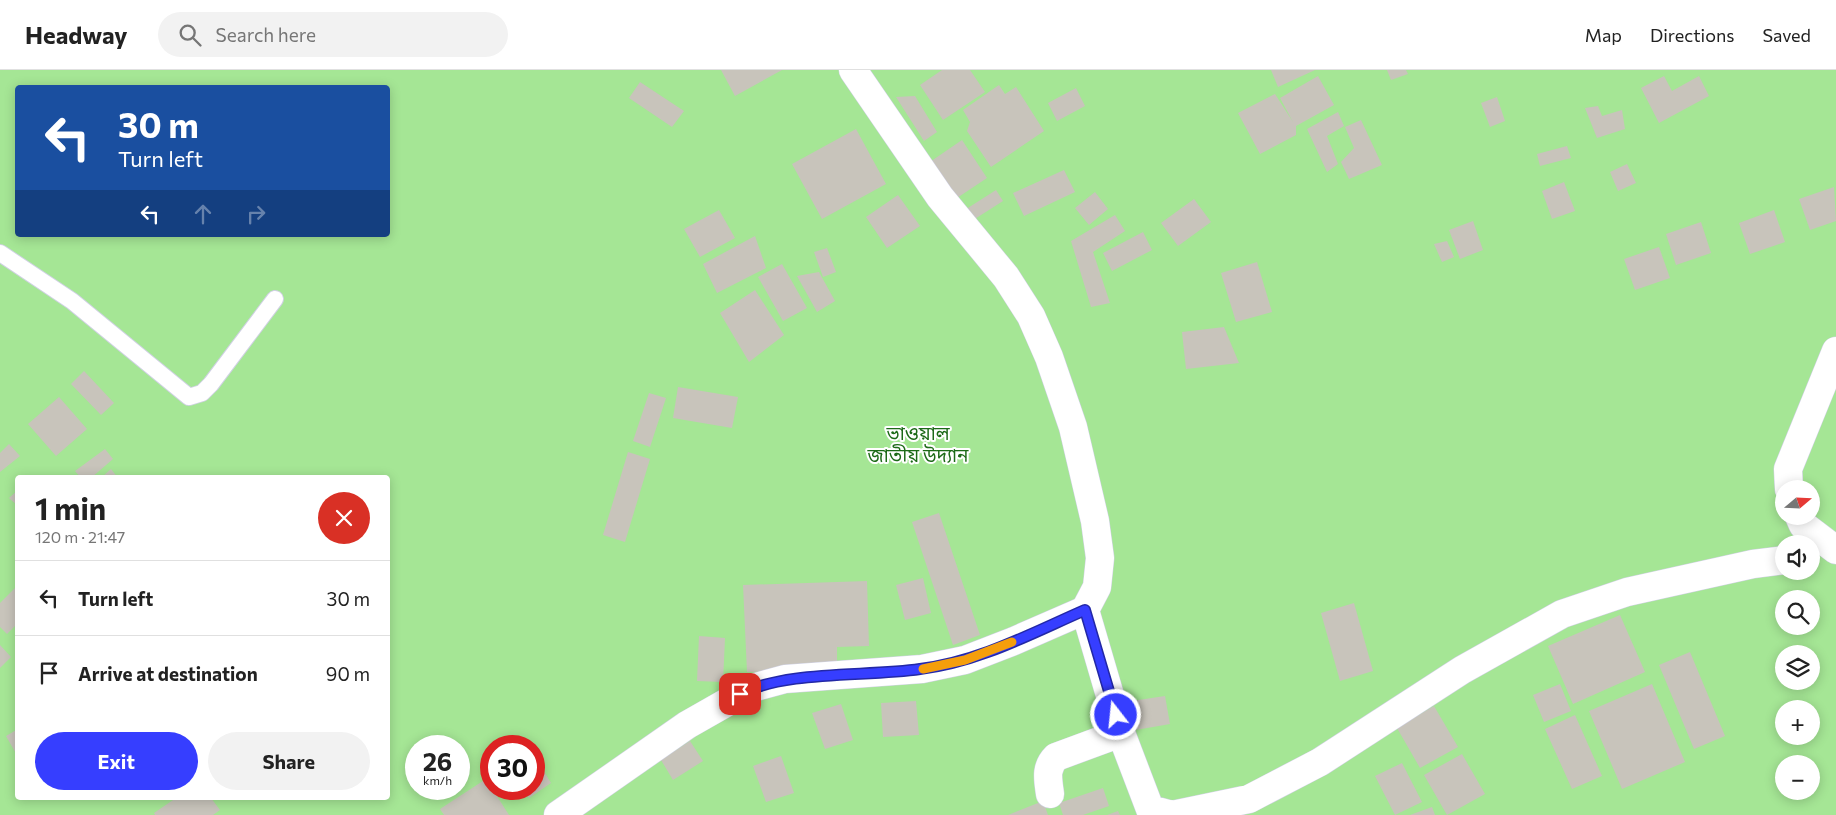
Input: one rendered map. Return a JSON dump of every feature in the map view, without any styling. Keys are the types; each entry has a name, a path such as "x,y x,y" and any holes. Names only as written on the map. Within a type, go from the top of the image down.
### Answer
{"street":[{"path":"558,815 687,725 752,688 785,680 922,669 965,660 1085,610 1097,587 1100,558 1095,521 1072,427 1046,348 1031,316 1006,278 940,197 853,70"},
{"path":"1789,480 1788,469 1836,351"},
{"path":"1802,525 1836,552"},
{"path":"1820,555 1836,552"},
{"path":"1085,610 1121,733 1150,809 1172,815 1249,799 1320,762 1462,670 1562,614 1627,592 1752,564 1775,561"},
{"path":"1050,794 1047,774 1050,763 1056,757 1121,733"}],"lane":[{"path":"0,253 72,301 189,397 202,394 211,384 274,299"}],"green space":[{"name":"ভাওয়াল জাতীয় উদ্যান","path":"0,70 1836,70 1836,815 0,815"}],"building":[{"path":"721,70 782,70 735,96"},
{"path":"942,70 970,70 985,92 943,120 920,85"},
{"path":"1271,70 1315,70 1278,87"},
{"path":"1387,70 1406,70 1408,74 1391,80"},
{"path":"1318,76 1334,105 1296,126 1296,135 1260,154 1238,113 1275,94 1293,122 1280,98"},
{"path":"1664,76 1672,91 1699,76 1709,96 1659,123 1641,88"},
{"path":"640,82 684,111 672,127 629,98"},
{"path":"999,85 1005,94 1016,87 1044,131 991,167 967,131 970,122 963,110"},
{"path":"1076,88 1085,106 1057,121 1048,103"},
{"path":"915,96 937,132 924,141 896,97"},
{"path":"1497,97 1505,121 1490,127 1481,103"},
{"path":"1598,106 1602,116 1622,110 1625,129 1597,138 1585,108"},
{"path":"1338,112 1344,126 1327,136 1338,164 1327,172 1307,129"},
{"path":"1361,120 1382,165 1349,179 1341,162 1354,148 1345,127"},
{"path":"856,129 886,184 822,219 792,164"},
{"path":"962,140 987,178 948,204 924,166"},
{"path":"1567,146 1571,158 1540,166 1537,154"},
{"path":"1627,164 1636,183 1618,191 1610,172"},
{"path":"1064,170 1075,192 1024,216 1013,193"},
{"path":"1564,182 1575,211 1552,219 1542,191"},
{"path":"1834,187 1836,221 1810,230 1799,199"},
{"path":"996,190 1003,201 967,224 960,213"},
{"path":"1095,192 1108,209 1089,225 1075,208"},
{"path":"898,195 920,226 887,248 866,217"},
{"path":"1194,199 1211,222 1178,246 1161,223"},
{"path":"719,210 735,238 700,257 684,229"},
{"path":"1774,210 1785,242 1750,254 1739,223"},
{"path":"1115,215 1125,231 1093,252 1110,303 1091,307 1071,241"},
{"path":"1473,221 1483,250 1460,259 1449,230"},
{"path":"1701,222 1711,253 1676,265 1666,234"},
{"path":"1143,232 1152,250 1112,271 1103,253"},
{"path":"755,236 766,268 717,293 703,264"},
{"path":"1447,241 1454,257 1442,262 1434,244"},
{"path":"1659,247 1670,278 1635,290 1624,259"},
{"path":"827,248 836,272 823,277 814,252"},
{"path":"1257,262 1272,312 1236,322 1221,273"},
{"path":"782,264 807,308 783,321 758,277"},
{"path":"819,272 835,301 817,312 797,276"},
{"path":"755,290 784,335 749,362 720,313"},
{"path":"1224,327 1239,363 1186,369 1182,332"},
{"path":"84,371 114,403 101,415 71,384"},
{"path":"678,387 738,397 732,428 673,418"},
{"path":"649,393 666,398 650,447 633,441"},
{"path":"59,397 87,429 56,456 28,424"},
{"path":"9,444 20,456 0,472 0,453"},
{"path":"105,449 113,459 94,475 78,475 75,471"},
{"path":"628,452 650,459 625,542 603,535"},
{"path":"111,469 116,475 104,475"},
{"path":"15,493 15,503 9,498"},
{"path":"939,513 980,635 953,645 912,522"},
{"path":"923,578 931,613 905,620 896,585"},
{"path":"867,581 869,646 837,647 837,669 747,672 743,585"},
{"path":"15,588 15,626 7,634 0,627 0,603"},
{"path":"1354,603 1373,671 1340,681 1321,613"},
{"path":"1620,615 1645,672 1573,704 1548,646"},
{"path":"699,636 725,638 723,682 697,681"},
{"path":"0,645 11,657 0,668"},
{"path":"1690,652 1725,736 1694,749 1659,665"},
{"path":"1560,684 1571,711 1544,722 1533,695"},
{"path":"1652,684 1685,762 1622,789 1589,711"},
{"path":"1165,696 1170,724 1130,731 1125,702"},
{"path":"916,701 919,735 883,737 881,703"},
{"path":"841,704 853,740 825,749 812,713"},
{"path":"1434,706 1458,747 1420,768 1397,728"},
{"path":"1575,715 1602,776 1572,789 1545,729"},
{"path":"15,731 15,752 6,736"},
{"path":"690,741 703,761 673,780 661,760"},
{"path":"1462,754 1485,794 1447,815 1424,775"},
{"path":"781,756 794,793 766,802 753,766"},
{"path":"1402,763 1422,802 1395,815 1375,776"},
{"path":"545,773 551,783 545,787"},
{"path":"480,783 480,800 499,800 509,815 444,815 440,809 454,800 470,800 470,789"},
{"path":"1103,788 1109,806 1083,815 1063,815 1059,803"},
{"path":"173,800 212,800 220,810 213,815 155,815 154,813"},
{"path":"1043,801 1048,815 1008,815"},
{"path":"1432,807 1435,815 1410,815"},
{"path":"1118,811 1120,815 1107,815"}],"slow traffic":[{"path":"923,669 965,660 1012,642"}],"route":[{"path":"740,694 752,688 785,680 856,676 922,669 965,660 1085,610 1116,715"}]}
